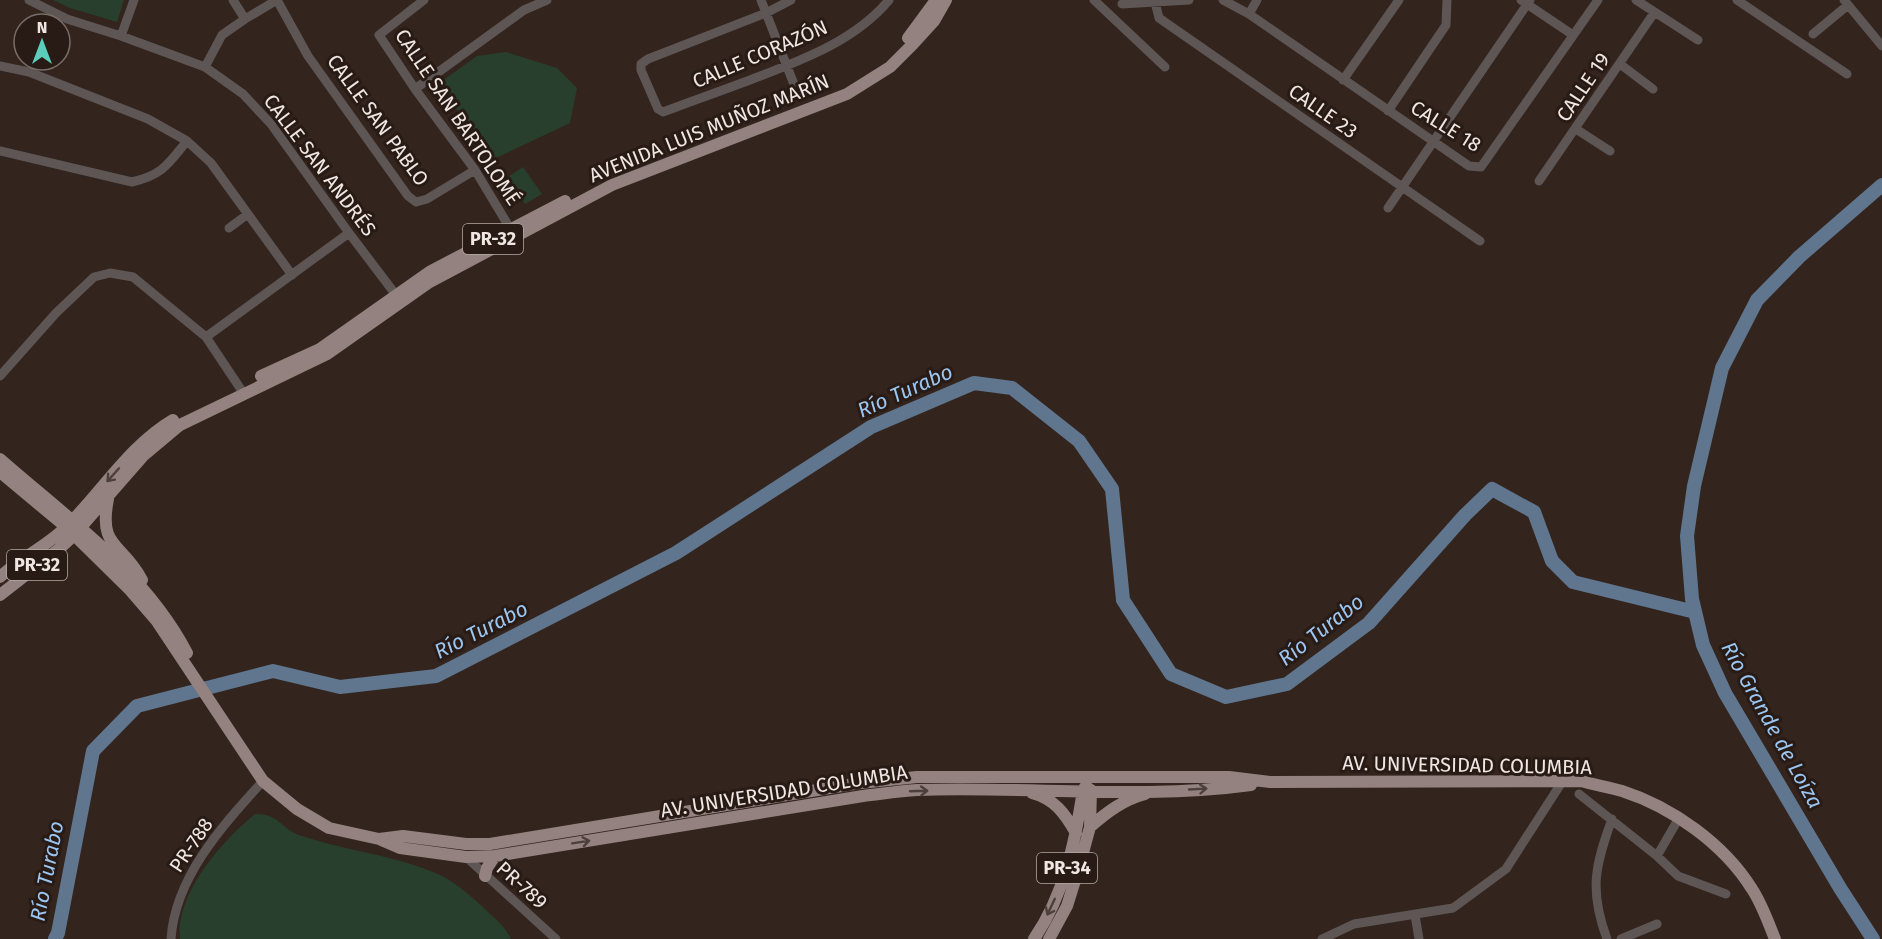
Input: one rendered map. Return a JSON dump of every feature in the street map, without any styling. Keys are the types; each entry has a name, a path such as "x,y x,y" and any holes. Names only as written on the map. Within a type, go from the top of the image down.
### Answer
{"main road":[{"name":"AVENIDA LUIS MUÑOZ MARÍN","path":"855,86 900,47 936,0"},
{"name":"AVENIDA LUIS MUÑOZ MARÍN","path":"0,577 74,527 108,498 143,456 168,433 242,390 320,349 399,298 431,271 513,233 613,177 731,135 855,86 890,67 934,21 946,0"},
{"name":"AVENIDA LUIS MUÑOZ MARÍN","path":"0,594 59,549 137,448 152,435 170,422 242,390"},
{"path":"0,459 74,527"},
{"path":"0,472 74,527"},
{"path":"108,498 104,518 107,534 141,578 145,591"},
{"name":"AV. UNIVERSIDAD COLUMBIA","path":"74,527 145,591 168,620 187,652 189,669"},
{"name":"AV. UNIVERSIDAD COLUMBIA","path":"74,527 156,620 263,781 297,809 328,828 379,839 400,848 465,857 495,856 861,783 917,777 1228,777 1270,782 1581,782 1622,791 1649,802 1679,818 1718,847 1752,888 1775,939"},
{"path":"973,777 993,782 1066,783 1087,790 1105,784 1174,782 1183,777"},
{"name":"AV. UNIVERSIDAD COLUMBIA","path":"379,839 402,836 466,844 490,844 561,832 662,822 917,790 1156,791 1228,788 1270,782"},
{"path":"1023,790 1041,795 1059,807 1076,833"},
{"name":"PR-34","path":"1049,939 1067,906 1090,827 1087,790"},
{"name":"PR-34","path":"1034,939 1052,909 1067,870 1087,790"},
{"path":"1090,827 1110,810 1132,798 1156,791"},
{"path":"418,838 431,844 454,849 465,857 480,850 541,840 561,832"},
{"path":"485,876 495,856"}],"street":[{"name":"CALLE SAN ANDRÉS","path":"29,0 67,19 205,67 243,94 271,124 399,298"},
{"path":"121,36 134,0"},
{"path":"233,0 245,19"},
{"path":"205,67 222,35 277,0"},
{"name":"CALLE SAN PABLO","path":"277,0 308,56 408,196 416,202 427,199 475,170"},
{"name":"CALLE SAN BARTOLOMÉ","path":"424,0 379,35 415,89 475,170 513,233"},
{"path":"415,89 524,10 547,0"},
{"path":"761,0 797,92"},
{"path":"766,13 790,0"},
{"name":"CALLE CORAZÓN","path":"766,13 648,59 641,64 641,70 658,109 663,112 786,66 832,46 860,27 889,0"},
{"path":"1094,0 1165,68"},
{"path":"1122,4 1190,0"},
{"name":"CALLE 18","path":"1222,0 1249,14 1469,166 1481,167 1598,0"},
{"path":"1249,14 1257,0"},
{"path":"1343,80 1399,0"},
{"path":"1388,111 1446,25 1447,0"},
{"path":"1636,0 1698,40"},
{"path":"1737,0 1847,74"},
{"path":"1388,208 1526,1 1573,35"},
{"name":"CALLE 23","path":"1155,2 1160,18 1479,242"},
{"path":"1812,34 1846,2 1882,46"},
{"name":"CALLE 19","path":"1539,181 1654,13"},
{"path":"1620,64 1653,89"},
{"path":"0,66 29,72 148,119 187,141 211,163 292,275"},
{"path":"1576,129 1610,151"},
{"path":"0,151 132,182 149,178 165,169 187,141"},
{"path":"229,228 248,214"},
{"path":"207,337 349,233"},
{"path":"0,376 56,313 94,277 111,273 133,277 207,337 242,390"},
{"name":"PR-788","path":"171,939 180,896 191,873 216,837 263,781"},
{"path":"1322,939 1354,924 1453,908 1506,870 1562,782"},
{"path":"1579,794 1657,856 1678,876 1726,894"},
{"path":"1657,856 1679,818"},
{"path":"1607,939 1595,892 1598,858 1612,819"},
{"name":"PR-789","path":"465,857 555,939"},
{"path":"1415,915 1419,939"},
{"path":"1621,939 1657,924"}],"green space":[{"path":"53,0 124,0 117,22 70,8"},
{"path":"506,52 557,68 577,88 570,123 494,159 438,84 477,56"},
{"path":"523,167 542,194 525,204 506,178"},
{"path":"255,814 270,816 299,835 406,863 440,875 477,902 501,924 511,939 180,939 180,922 193,887 216,853"}],"waterway":[{"name":"Río Grande de Loíza","path":"1873,939 1840,888 1725,693 1703,645 1692,599 1687,536 1694,486 1722,368 1757,300 1799,257 1882,185"},
{"name":"Río Turabo","path":"55,939 93,751 137,706 273,671 340,687 436,676 676,553 871,427 974,383 1012,388 1079,441 1112,489 1123,600 1171,674 1226,697 1287,684 1369,623 1465,515 1492,489 1534,512 1552,561 1573,582 1695,612"}]}
